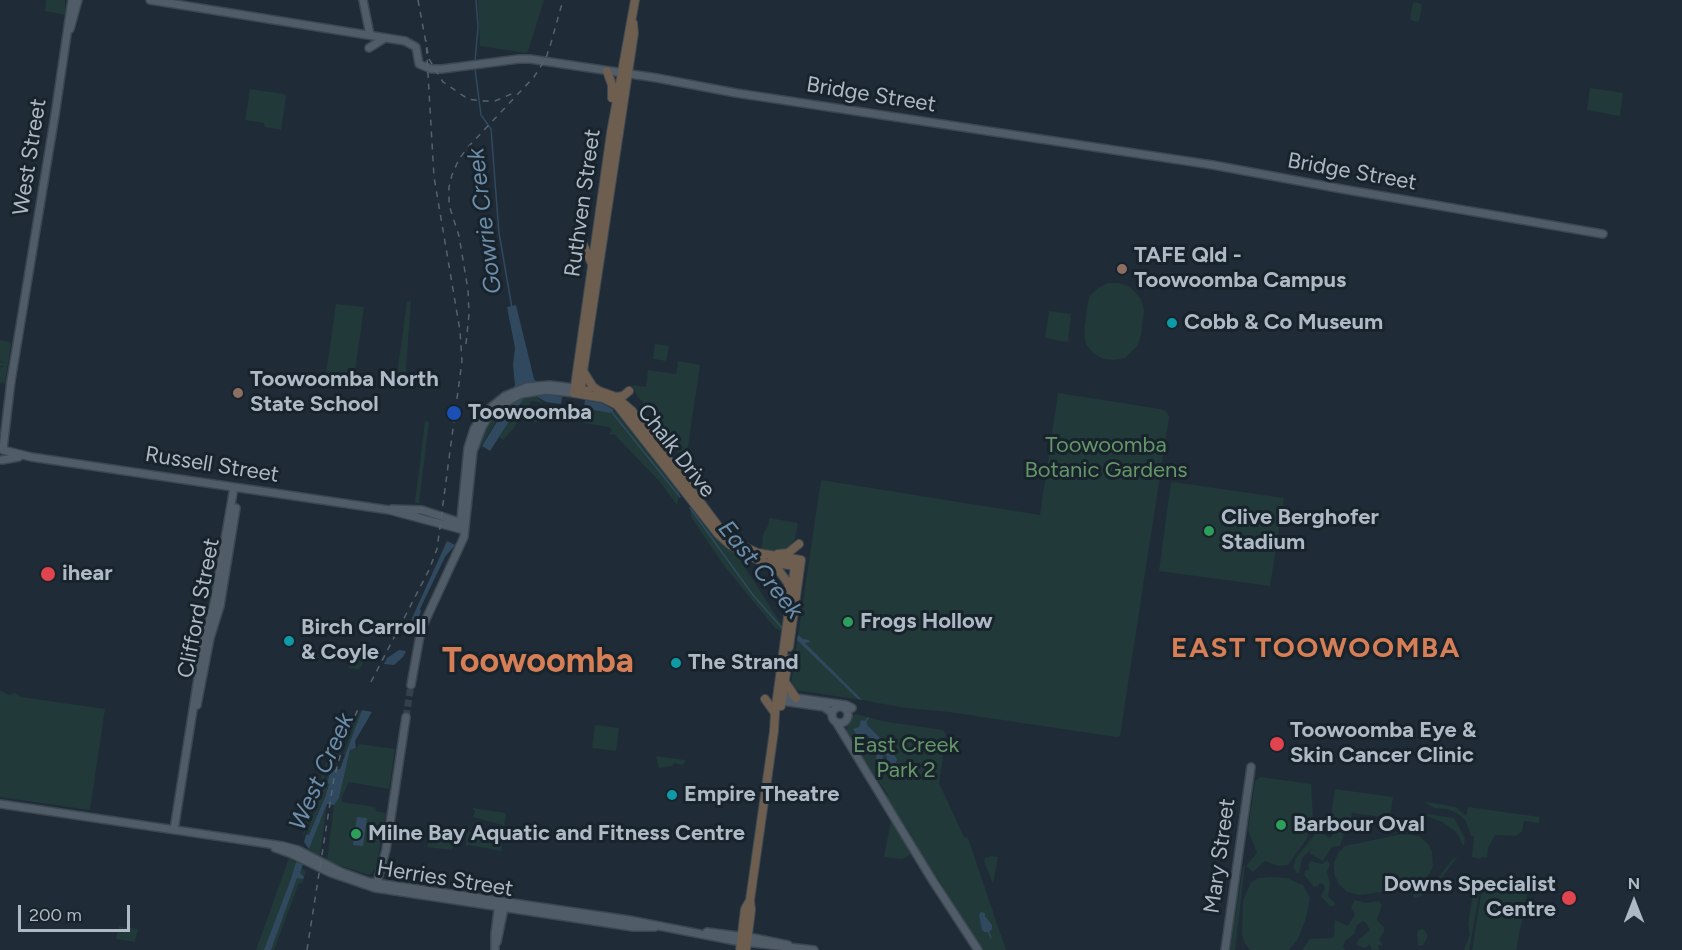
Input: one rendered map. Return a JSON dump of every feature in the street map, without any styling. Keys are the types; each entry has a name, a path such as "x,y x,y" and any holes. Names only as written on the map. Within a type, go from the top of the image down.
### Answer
{"highway":[{"name":"Ruthven Street","path":"574,391 611,132 634,33 635,0"},
{"path":"607,71 613,90 611,132"},
{"name":"Ruthven Street","path":"599,392 581,390 624,73"},
{"path":"584,244 592,264"},
{"name":"Chalk Drive","path":"574,391 603,398 617,405 718,534 729,544 745,554 798,563"},
{"path":"616,397 623,396 629,391"},
{"name":"Chalk Drive","path":"599,392 616,397 632,411 722,530 742,546 769,558 784,575 790,592"},
{"path":"769,558 788,553 799,544"},
{"path":"774,731 774,713 789,632 790,592 798,563"},
{"path":"744,943 774,731 785,681 798,563"},
{"path":"785,681 796,698"},
{"path":"765,699 774,713"}],"main road":[{"path":"67,0 68,19"},
{"name":"West Street","path":"68,35 68,19 72,0"},
{"name":"West Street","path":"1,462 2,430 68,35 78,0"},
{"name":"Bridge Street","path":"150,0 408,42 416,47 418,62 422,66 436,69 526,59 1213,165 1336,189 1603,234"},
{"path":"363,0 370,35"},
{"path":"369,48 386,38"},
{"path":"411,685 421,630 460,544 467,455 471,435 484,413 505,396 520,389 543,387 574,391"},
{"path":"462,526 475,442 485,421 501,405 522,394 543,387"},
{"name":"Russell Street","path":"2,449 31,457 236,488 389,510 422,510 462,526"},
{"name":"Russell Street","path":"1,462 31,457"},
{"name":"Clifford Street","path":"174,830 190,734 215,614 236,488"},
{"name":"Clifford Street","path":"190,734 190,720 204,640 215,614"},
{"path":"782,698 846,705 833,718 840,721"},
{"path":"782,698 841,709"},
{"path":"823,702 841,709 847,716 840,721"},
{"path":"376,885 386,852 406,717"},
{"path":"840,721 844,735 976,950"},
{"name":"Mary Street","path":"1225,950 1251,767"},
{"name":"Herries Street","path":"0,804 174,830 282,850 331,873 376,885 636,927 657,927 702,933 744,943 814,950"},
{"path":"495,949 495,934 502,904"}],"green space":[{"path":"46,0 65,0 66,15 45,11"},
{"path":"478,0 544,0 526,53 480,46"},
{"path":"1413,2 1422,4 1419,22 1410,20"},
{"path":"1590,88 1623,93 1620,116 1587,110"},
{"path":"250,89 284,94 286,97 281,130 265,127 264,123 245,120"},
{"path":"1108,283 1119,283 1130,287 1141,299 1144,310 1141,336 1137,346 1125,358 1114,360 1103,359 1093,353 1086,344 1084,333 1090,296 1098,288"},
{"path":"411,300 405,383 403,385 396,382 407,302"},
{"path":"336,304 364,307 354,378 326,374"},
{"path":"1049,311 1071,314 1068,342 1045,338"},
{"path":"0,340 11,344 3,384 3,381 0,384 0,367 6,367 0,366 0,362 6,363 0,361"},
{"path":"655,344 669,346 666,361 653,359"},
{"path":"678,361 700,365 687,453 684,455 676,450 658,421 636,394 633,385 646,387 648,370 676,374"},
{"name":"Toowoomba Botanic Gardens","path":"1058,393 1160,409 1166,411 1169,417 1120,736 906,708 795,690 791,683 821,480 1040,515"},
{"path":"534,395 544,403 531,401 526,415 537,419 537,422 522,414 514,428 503,440 499,437 524,397"},
{"path":"586,402 603,405 615,411 628,425 680,492 677,505 661,483 615,435 609,434 612,430 609,427 583,423"},
{"path":"499,409 496,421 475,457 482,433"},
{"path":"425,421 429,422 419,503 415,503"},
{"path":"1171,483 1284,498 1270,586 1159,571"},
{"path":"690,505 711,532 735,552 782,625 781,631 775,628 725,567 691,517"},
{"path":"769,518 798,523 795,539 789,548 774,551 762,549 763,534 768,526"},
{"path":"350,651 358,654 364,651 368,653 359,670 348,668"},
{"path":"0,690 9,695 16,693 21,697 105,709 90,810 0,797"},
{"path":"360,711 363,712 345,755 343,754 351,730"},
{"name":"East Creek Park 2","path":"856,714 882,721 943,730 946,734 939,783 964,837 968,838 1006,950 980,950 938,878 934,876 910,838 912,836 885,795 888,795 848,736 846,723 850,716"},
{"path":"341,722 343,723 338,731 341,732 304,835 310,808"},
{"path":"595,725 619,728 616,751 592,748"},
{"path":"344,730 327,783 329,784 325,797 309,836 306,835"},
{"name":"Milne Bay Aquatic and Fitness Centre","path":"359,744 395,749 389,789 349,782 342,797 342,802 375,807 376,811 386,813 376,868 371,874 327,861 334,804 339,798 350,750 356,749"},
{"path":"656,756 685,760 685,762 682,765 674,763 672,766 659,768"},
{"name":"Barbour Oval","path":"1260,777 1311,784 1313,819 1306,840 1288,865 1278,866 1265,861 1253,872 1246,866 1257,853 1248,830 1255,781"},
{"path":"1335,789 1393,797 1390,818 1352,813 1349,831 1342,830 1344,834 1340,846 1332,847 1323,861 1309,853 1312,848 1302,858 1299,873 1297,873 1293,868 1296,858 1319,829 1322,829 1322,835 1330,838 1337,830 1329,828"},
{"path":"1427,802 1456,807 1466,816 1468,807 1540,817 1539,823 1524,821 1522,831 1516,836 1495,835 1488,848 1487,858 1480,859 1472,857 1474,836 1471,836 1466,821 1448,809 1434,808"},
{"path":"327,804 320,855 317,855 309,849"},
{"path":"473,808 506,813 504,830 501,830 502,825 473,817 475,812"},
{"path":"1423,815 1454,818 1465,838 1464,845 1455,831 1442,822"},
{"path":"891,820 911,854 902,859 884,857"},
{"path":"433,827 450,830 459,837 451,850 427,847"},
{"path":"466,831 503,837 501,851 466,846"},
{"path":"1402,834 1419,836 1432,851 1433,866 1423,881 1407,889 1359,895 1347,892 1339,884 1334,874 1334,862 1345,846"},
{"path":"1458,856 1439,881 1421,896 1415,898 1413,896 1417,888 1428,880 1439,877"},
{"path":"998,857 993,884 984,861 985,858"},
{"path":"289,858 306,871 302,884 299,883 274,950 256,950"},
{"path":"1327,860 1330,864 1327,872 1330,883 1328,896 1335,903 1334,906 1330,906 1321,896 1325,888 1323,884 1320,883 1314,887 1304,875 1305,871 1310,869 1308,865 1310,861 1322,864"},
{"path":"1243,866 1245,866 1235,950 1230,950"},
{"path":"1523,875 1531,876 1516,950 1472,950 1482,889 1508,877 1521,880"},
{"path":"1258,878 1287,878 1303,885 1310,898 1306,918 1298,939 1289,950 1250,950 1244,942 1242,933 1243,901 1251,882"},
{"path":"1478,889 1480,891 1469,950 1464,950 1470,934 1468,925 1473,893"},
{"path":"1355,900 1366,903 1378,901 1382,905 1377,920 1384,927 1379,940 1383,945 1378,946 1379,950 1372,950 1370,944 1365,948 1356,945 1358,940 1370,930 1363,921 1357,925 1354,934 1345,941 1343,947 1345,950 1302,950 1310,939 1334,936 1335,920 1348,926 1355,915 1351,907"},
{"path":"119,926 138,929 135,942 116,939"},
{"path":"1423,929 1427,938 1423,945 1419,946 1417,933 1418,930"}],"water":[{"path":"516,305 534,379 548,394 562,397 561,404 546,402 539,398 531,390 528,382 524,398 490,451 482,446 509,402 515,385 513,365 515,348 507,307"},
{"path":"585,400 602,403 614,410 610,413 584,408"},
{"path":"447,541 455,545 445,557 420,609 413,635 407,634 412,618"},
{"path":"798,635 809,640 810,642 805,643 862,700 858,699 797,640"},
{"path":"399,650 406,651 403,657 394,665 384,664 387,658"},
{"path":"362,710 372,712 355,741 356,748 350,750 339,798 334,805 327,804 309,849 304,842 306,835 309,835 325,797 331,770 340,769"},
{"path":"861,720 866,721 897,759 890,775 886,770 887,756 883,755 882,762 878,764 875,742 867,735 857,735 853,729 859,727"},
{"path":"357,817 367,818 363,846 353,845"},
{"path":"296,862 303,864 300,873 304,877 303,879 297,878 271,950 264,950 291,879"},
{"path":"981,912 985,913 992,925 989,932 982,930 979,915"}],"waterway":[{"name":"Gowrie Creek","path":"475,61 478,27 476,0"},
{"name":"Gowrie Creek","path":"475,69 481,115 491,129 499,233 512,308"},
{"name":"East Creek","path":"611,411 680,497"},
{"name":"East Creek","path":"690,508 753,595 782,628"},
{"name":"East Creek","path":"988,931 991,938"}],"tunnel":[{"path":"406,717 411,685"}],"railway":[{"path":"418,0 429,59 443,82 468,99 481,101 495,101 516,92"},
{"path":"466,344 469,314 468,290 459,236 449,205 452,175 459,159 469,146 534,77 546,58 563,0"},
{"path":"371,682 429,570 437,549 462,361 460,331 434,177 426,40"},
{"path":"307,950 334,778 343,745 358,709"}],"place":[{"name":"TAFE Qld - Toowoomba Campus","path":"1122,269"},
{"name":"Cobb & Co Museum","path":"1172,323"},
{"name":"Toowoomba North State School","path":"238,393"},
{"name":"Toowoomba","path":"454,413"},
{"name":"Clive Berghofer Stadium","path":"1209,531"},
{"name":"ihear","path":"48,574"},
{"name":"Frogs Hollow","path":"848,622"},
{"name":"Birch Carroll & Coyle","path":"289,641"},
{"name":"The Strand","path":"676,663"},
{"name":"Toowoomba Eye & Skin Cancer Clinic","path":"1277,744"},
{"name":"Empire Theatre","path":"672,795"},
{"name":"Barbour Oval","path":"1281,825"},
{"name":"Milne Bay Aquatic and Fitness Centre","path":"356,834"},
{"name":"Downs Specialist Centre","path":"1569,898"}],"district":[{"name":"EAST TOOWOOMBA","path":"1316,649"},
{"name":"Toowoomba","path":"538,662"}],"water label":[{"name":"West Creek","path":"322,772"}]}
